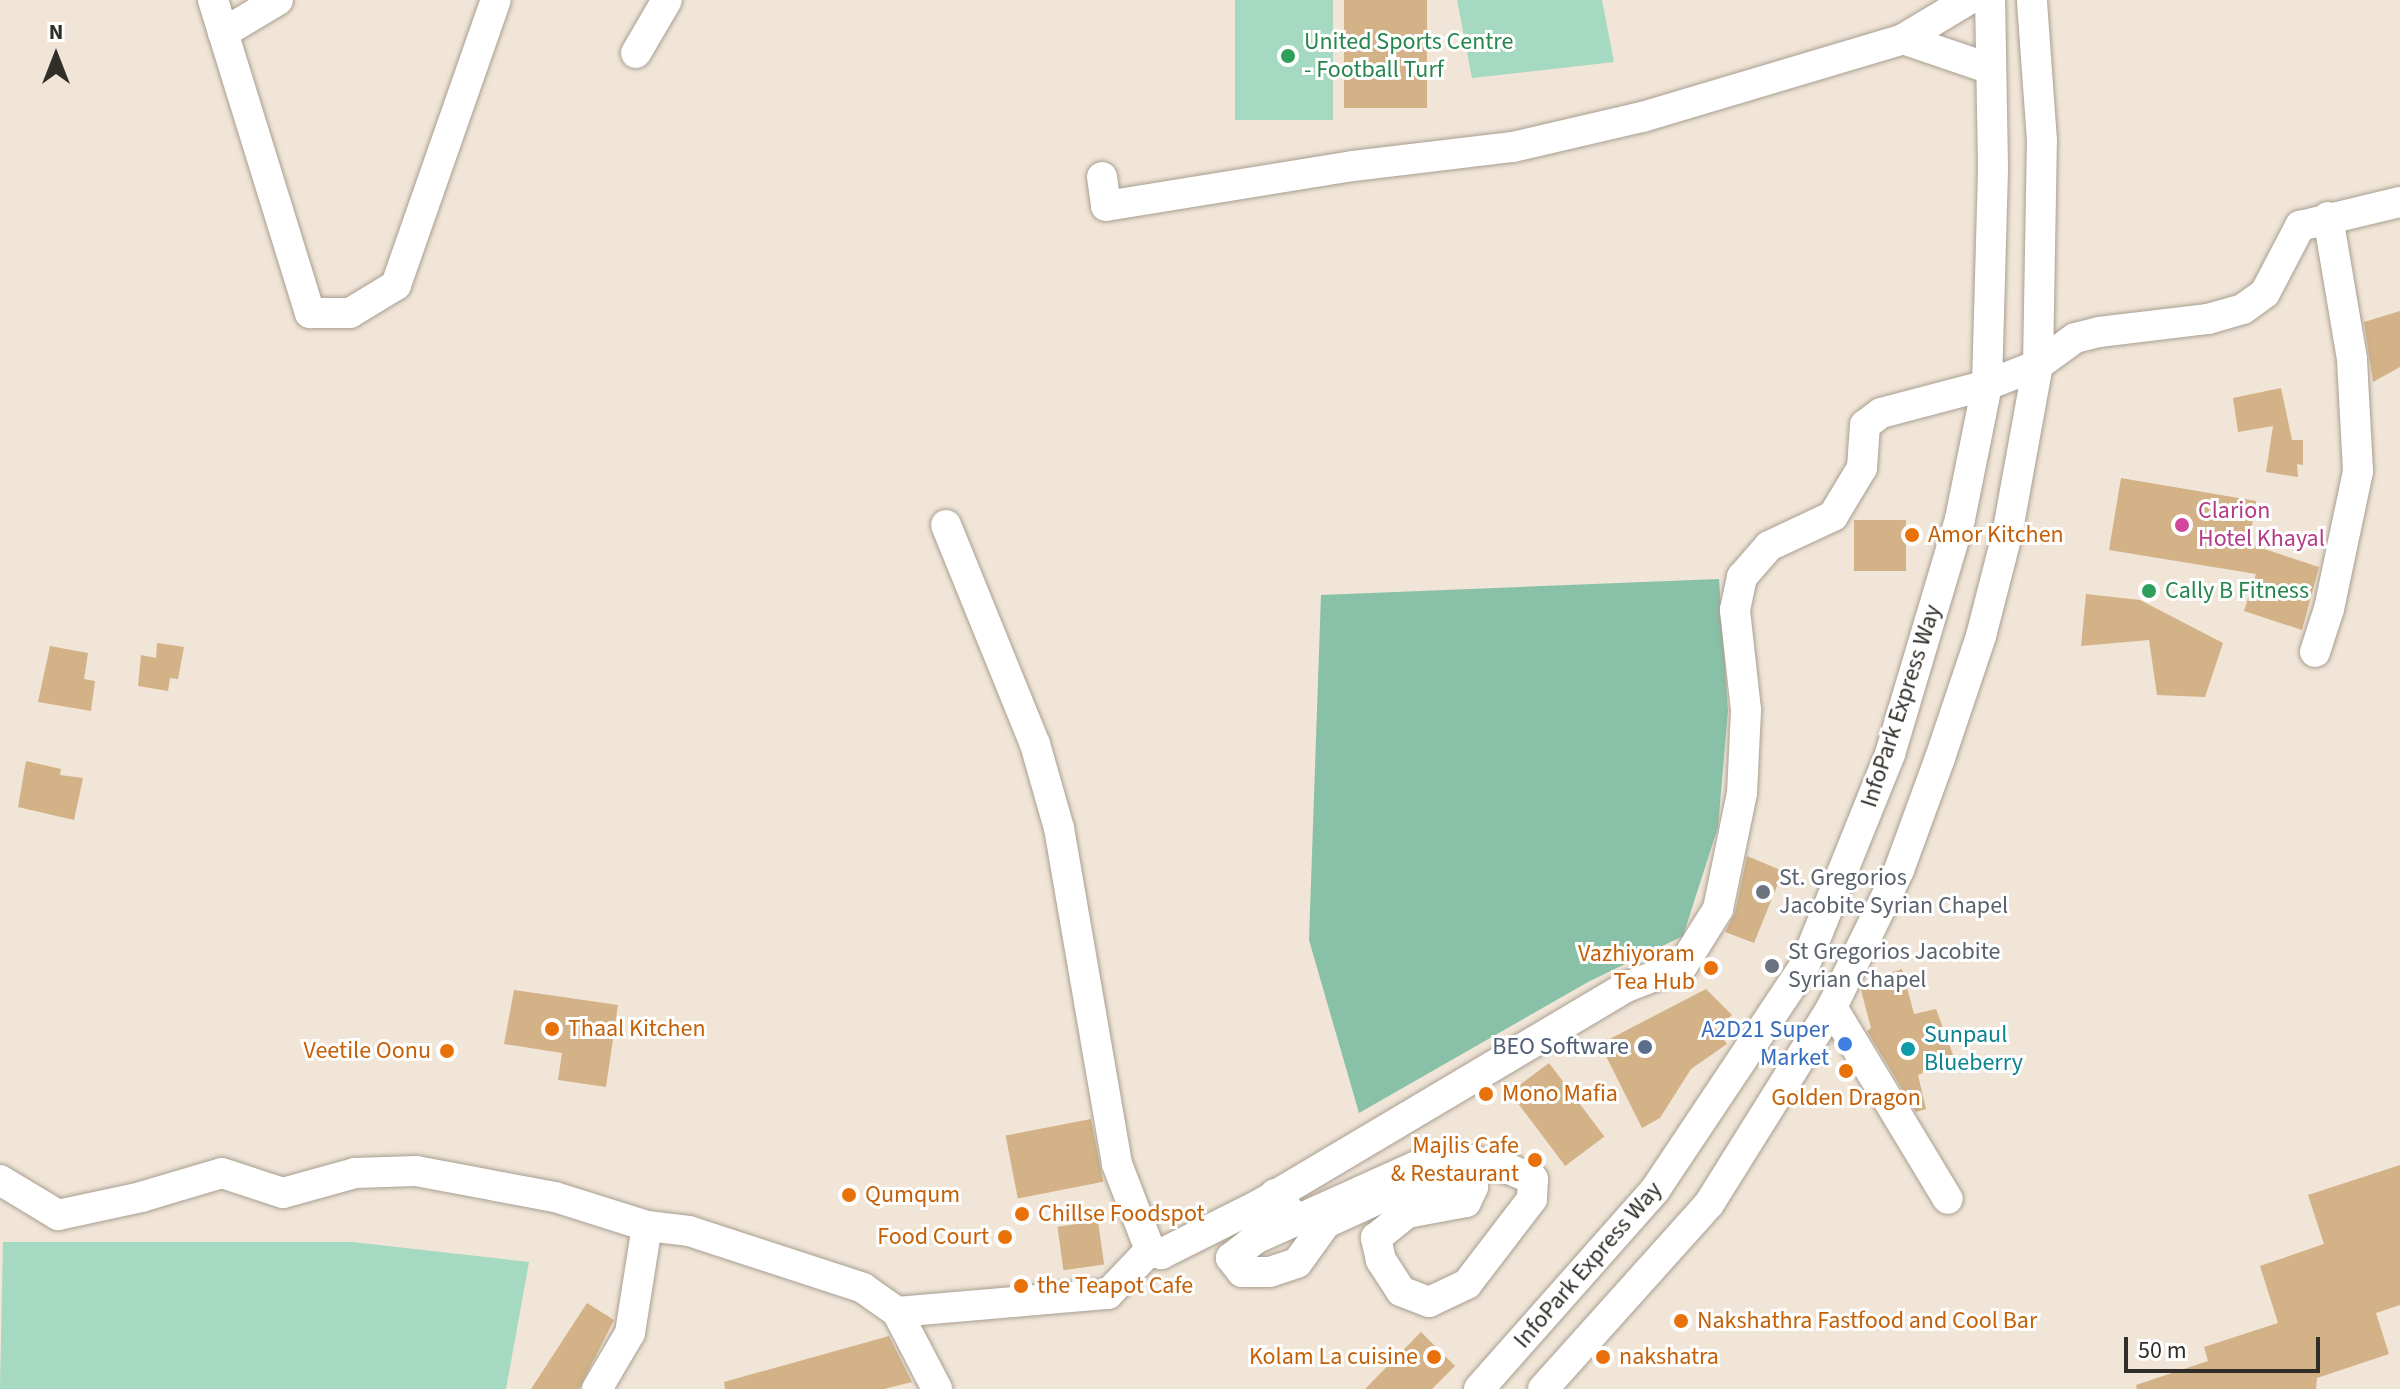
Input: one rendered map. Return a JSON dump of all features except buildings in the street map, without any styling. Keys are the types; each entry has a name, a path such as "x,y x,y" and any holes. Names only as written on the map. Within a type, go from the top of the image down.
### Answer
{"street":[{"path":"213,0 310,313 350,313 396,285 496,0"},
{"path":"223,33 278,0"},
{"path":"636,53 667,0"},
{"path":"1102,177 1106,206 1353,166 1513,147 1642,117 1903,39 1968,0"},
{"name":"InfoPark Express Way","path":"1479,1389 1655,1190 1804,967 1890,754 1960,519 1987,385 1993,167 1990,0"},
{"name":"InfoPark Express Way","path":"1543,1389 1709,1204 1832,1007 1899,870 1981,636 2007,535 2038,365 2042,141 2032,0"},
{"path":"1903,39 1991,69"},
{"path":"946,525 1035,744 1059,828 1117,1164 1150,1250 1161,1254 1275,1194 1624,988 1683,965 1718,909 1742,793 1746,710 1735,610 1742,577 1769,546 1833,516 1862,468 1865,425 1881,413 1987,385 2038,365 2075,338 2099,332 2208,319 2243,309 2265,293 2300,226 2400,202"},
{"path":"2315,652 2329,609 2358,471 2352,359 2328,217"},
{"path":"1832,1007 1948,1199"},
{"path":"1458,1157 1509,1169 1533,1179 1532,1199 1467,1284 1429,1302 1401,1291 1381,1260 1376,1238 1407,1213 1466,1202 1473,1187 1459,1173 1411,1184 1326,1223 1310,1240 1297,1263 1270,1272 1242,1272 1231,1258 1257,1238 1297,1220 1430,1160 1458,1157"},
{"path":"0,1180 58,1215 141,1197 222,1173 283,1193 355,1173 416,1171 555,1197 647,1226 689,1231 863,1288 897,1312 937,1389"},
{"path":"1275,1194 1297,1220"},
{"path":"597,1389 630,1333 647,1226"},
{"path":"897,1312 1108,1294 1150,1250"}],"green space":[{"name":"United Sports Centre - Football Turf","path":"1235,0 1333,0 1333,120 1235,120"},
{"path":"1457,0 1602,0 1614,62 1472,78"},
{"path":"1719,579 1728,711 1718,827 1683,936 1588,982 1359,1113 1309,940 1321,595"},
{"path":"3,1242 352,1242 529,1262 506,1389 0,1389"}],"place":[{"name":"United Sports Centre - Football Turf","path":"1288,56"},
{"name":"Clarion Hotel Khayal","path":"2182,525"},
{"name":"Amor Kitchen","path":"1912,535"},
{"name":"Cally B Fitness","path":"2149,591"},
{"name":"St. Gregorios Jacobite Syrian Chapel","path":"1763,892"},
{"name":"St Gregorios Jacobite Syrian Chapel","path":"1772,966"},
{"name":"Vazhiyoram Tea Hub","path":"1711,968"},
{"name":"Thaal Kitchen","path":"552,1029"},
{"name":"A2D21 Super Market","path":"1845,1044"},
{"name":"BEO Software","path":"1645,1047"},
{"name":"Sunpaul Blueberry","path":"1908,1049"},
{"name":"Veetile Oonu","path":"447,1051"},
{"name":"Golden Dragon","path":"1846,1071"},
{"name":"Mono Mafia","path":"1486,1094"},
{"name":"Majlis Cafe & Restaurant","path":"1535,1160"},
{"name":"Qumqum","path":"849,1195"},
{"name":"Chillse Foodspot","path":"1022,1214"},
{"name":"Food Court","path":"1005,1237"},
{"name":"the Teapot Cafe","path":"1021,1286"},
{"name":"Nakshathra Fastfood and Cool Bar","path":"1681,1321"},
{"name":"Kolam La cuisine","path":"1434,1357"},
{"name":"nakshatra","path":"1603,1357"}]}
